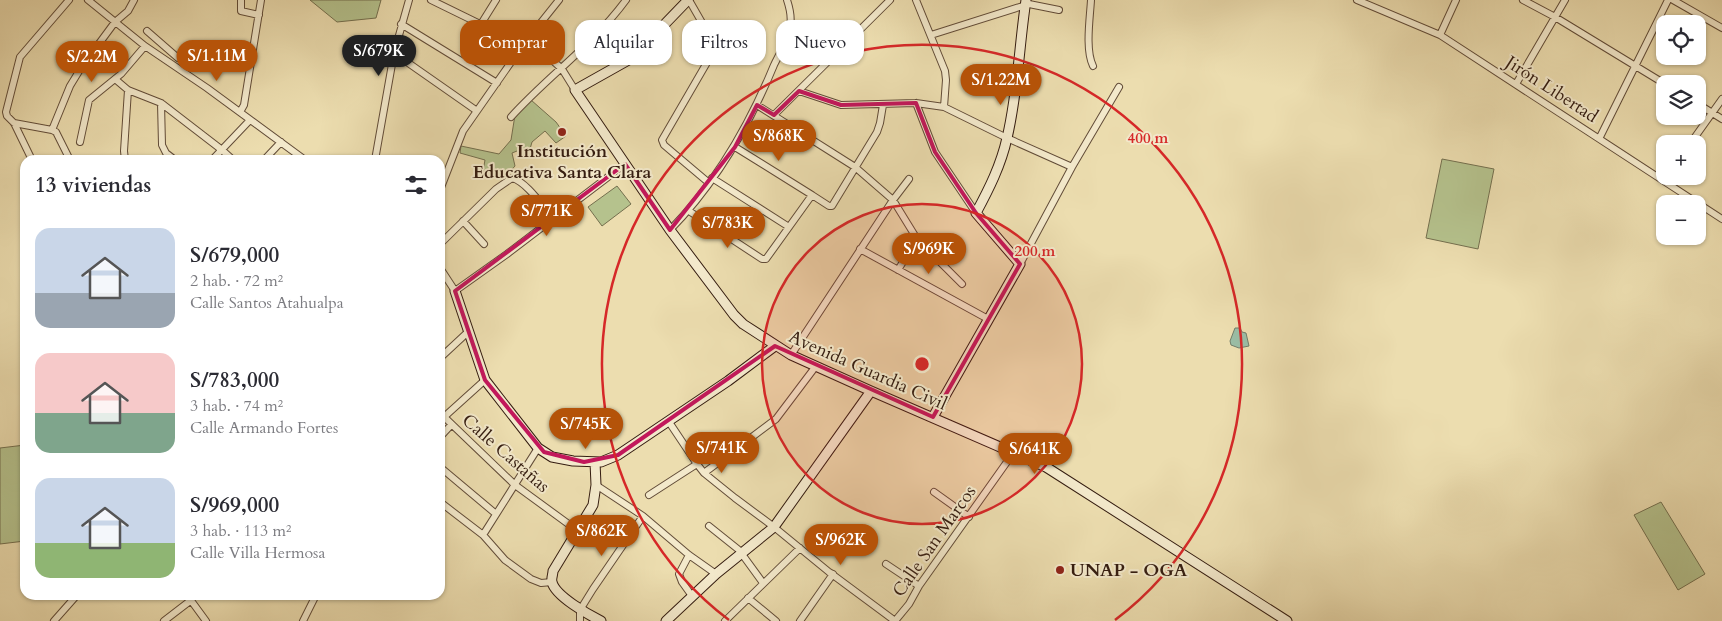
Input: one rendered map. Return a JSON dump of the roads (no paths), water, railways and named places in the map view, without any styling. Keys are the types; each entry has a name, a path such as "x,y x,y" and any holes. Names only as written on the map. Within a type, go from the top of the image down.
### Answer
{"street":[{"path":"30,155 14,123 7,116 6,112 20,57 69,0"},
{"path":"88,0 145,46 207,88 298,155"},
{"path":"52,130 70,86 81,68 115,22 125,14 134,0"},
{"path":"241,0 241,11 259,15"},
{"path":"240,112 244,105 261,0"},
{"path":"376,155 394,54 409,0"},
{"path":"431,0 473,20"},
{"path":"484,20 496,0"},
{"path":"543,20 559,0"},
{"path":"511,117 535,90 562,69 610,21 626,0"},
{"path":"575,90 632,58 688,0 716,47 662,140 664,145 711,180 790,226"},
{"path":"670,230 688,211 735,147 757,106 790,28 791,11 787,0"},
{"path":"774,115 890,0"},
{"path":"916,0 945,71 944,107"},
{"path":"1091,0 1089,45 1092,66"},
{"name":"Jirón Libertad","path":"1358,0 1440,35 1608,145 1656,174"},
{"path":"1440,35 1456,0"},
{"path":"1523,0 1555,17 1656,79"},
{"path":"1516,84 1565,0"},
{"path":"1600,138 1668,0"},
{"path":"1673,0 1722,28"},
{"path":"931,35 1025,2 1059,10"},
{"path":"976,213 993,180 1007,138 1017,81 1025,2"},
{"path":"401,24 497,82"},
{"path":"147,31 178,58"},
{"path":"80,142 88,102 126,68 145,46"},
{"path":"394,54 477,111"},
{"path":"445,177 463,131 509,65"},
{"path":"558,65 670,230 734,315 743,324 775,346"},
{"path":"115,78 128,90 161,103 228,155"},
{"path":"933,417 1020,264 1072,167 1119,87"},
{"path":"124,155 128,90"},
{"path":"799,91 841,105 916,103 944,107 1072,167"},
{"path":"1696,135 1722,99"},
{"path":"161,103 162,145 169,155"},
{"path":"916,103 936,152 976,213 1020,264"},
{"path":"735,147 829,206 832,206 876,132 880,123 883,105"},
{"path":"757,106 855,167 893,200 917,239 962,284"},
{"path":"1706,109 1722,119"},
{"path":"217,155 250,120"},
{"path":"14,123 56,132 68,155"},
{"path":"269,155 281,142"},
{"path":"455,291 505,256 625,164"},
{"path":"445,239 496,189 512,178 517,179 553,218"},
{"path":"791,355 860,249 909,179"},
{"name":"Jirón Libertad","path":"1674,185 1722,218"},
{"path":"688,211 762,259 768,258 812,195"},
{"path":"463,221 484,244"},
{"path":"898,270 917,239"},
{"path":"860,249 988,319"},
{"name":"Avenida Guardia Civil","path":"445,277 455,291 485,380 538,448 552,456 573,461 601,462 618,455 669,422 775,346 871,392 1046,467 1287,621"},
{"path":"445,353 469,331"},
{"path":"704,473 776,418 816,366"},
{"path":"445,413 485,380"},
{"path":"666,621 716,574 774,527 871,392"},
{"name":"Calle Castañas","path":"445,418 515,485 578,531"},
{"path":"669,422 696,464 704,473 895,621"},
{"path":"445,432 451,425"},
{"path":"483,535 538,448"},
{"name":"Calle San Marcos","path":"895,621 909,604 919,586 1014,452"},
{"path":"595,462 596,485 593,504 553,571 552,582 555,589 580,610 601,621"},
{"path":"649,495 696,464"},
{"path":"445,470 496,514"},
{"path":"596,485 642,516 689,555 716,574"},
{"path":"934,492 969,517"},
{"path":"445,506 483,535 505,560 541,583 552,582"},
{"path":"580,621 580,610 642,516"},
{"path":"709,526 741,553 763,583"},
{"path":"725,621 800,548"},
{"path":"689,555 679,574 692,596"},
{"path":"886,564 919,586"},
{"path":"800,621 834,574"},
{"path":"748,598 776,621"},
{"path":"57,620 73,600"},
{"path":"164,621 186,600"},
{"path":"190,600 206,621"},
{"path":"303,621 314,600"}],"place":[{"name":"Institución Educativa Santa Clara","path":"562,132"},
{"name":"UNAP - OGA","path":"1060,570"}]}
